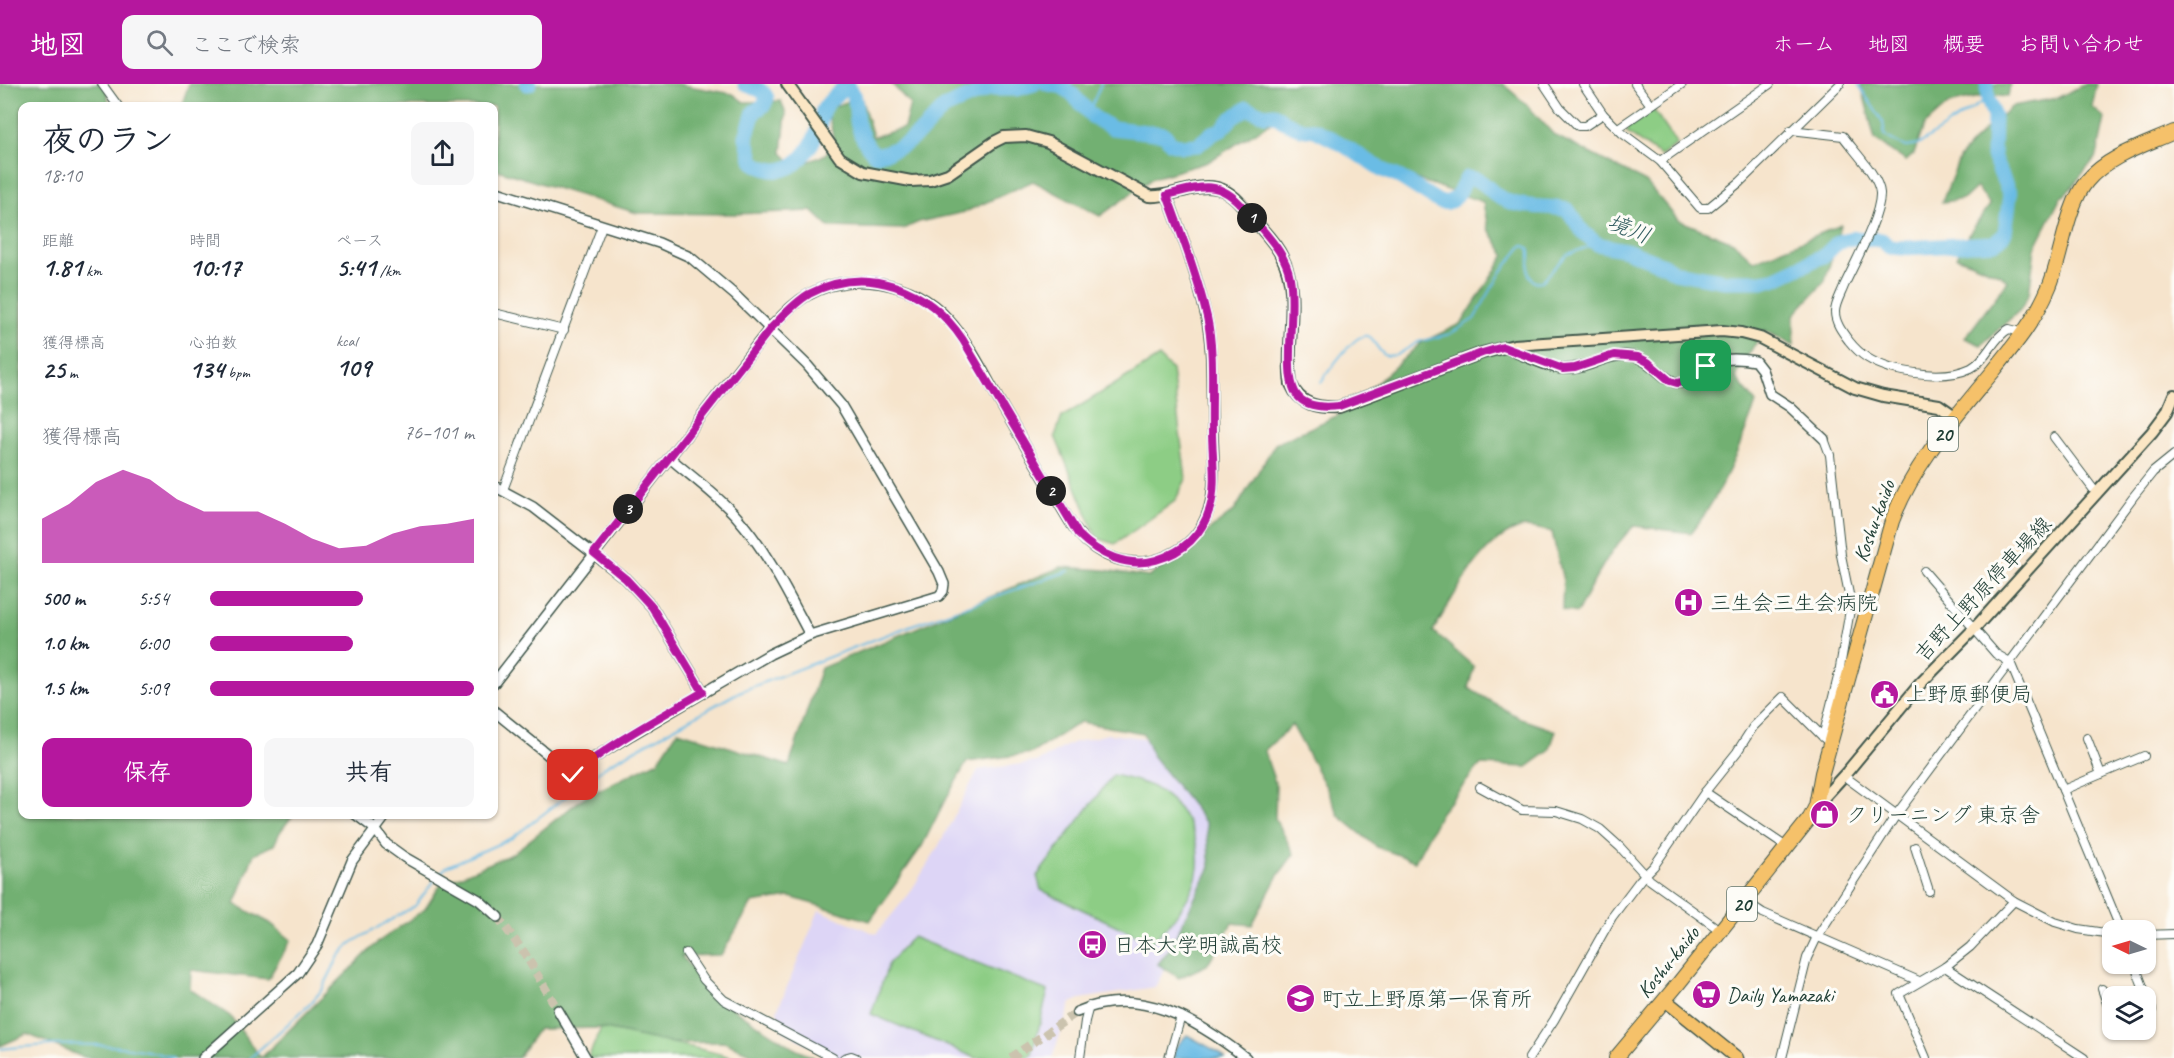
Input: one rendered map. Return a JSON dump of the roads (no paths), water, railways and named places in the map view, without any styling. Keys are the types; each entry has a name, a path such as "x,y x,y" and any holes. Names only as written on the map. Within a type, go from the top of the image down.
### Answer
{"highway":[{"name":"Koshu-kaido","path":"1616,1058 1804,828 1816,806 1826,741 1895,512 1908,484 1956,417 2025,333 2050,285 2073,208 2085,184 2102,166 2174,132"}],"main road":[{"path":"787,84 840,158 863,172 911,182 930,180 948,174 982,148 1004,138 1032,137 1048,142 1149,196 1167,195 1204,187 1224,190 1242,205 1282,255 1290,278 1291,384 1295,392 1309,404 1325,408 1339,406 1503,347 1722,331 1760,338 1832,378 1855,388 1883,396 1939,405 1956,417"},
{"name":"吉野上野原停車場線","path":"1816,806 1844,776 1920,684 1973,630 2152,432 2167,412 2174,395"},
{"path":"1665,1000 1737,1058"}],"street":[{"path":"102,84 115,102"},
{"path":"1544,84 1560,108 1578,126 1585,126 1602,114"},
{"path":"1583,84 1602,114 1622,133 1660,161 1700,207 1708,208 1740,182 1840,84"},
{"path":"1635,84 1651,105"},
{"path":"1618,128 1682,84"},
{"path":"1660,161 1770,84"},
{"path":"1791,130 1843,136 1879,185 1880,201 1839,298 1835,313 1844,333 1860,354 1871,362 1903,371 1936,374 1963,371 1975,366 2002,333 2009,329 2025,333"},
{"path":"498,192 602,226 642,236 690,257 713,275 771,328 841,405 929,554 944,585 939,596 810,635 770,654 631,735 590,761 573,775 498,714"},
{"path":"498,678 771,328 793,305 809,294 846,282 884,283 919,296 939,310 959,335 1078,534 1088,544 1110,558 1136,562 1160,559 1183,548 1200,530 1210,507 1213,483 1211,352 1207,319 1195,270 1167,195"},
{"path":"602,226 564,330 498,488 533,507 626,579 652,607 703,692"},
{"path":"498,315 564,330"},
{"path":"1503,347 1563,369 1575,368 1614,355 1638,357 1648,362 1670,381 1677,383 1687,381 1713,362 1732,359 1755,361 1762,370 1770,394 1790,407 1824,439 1830,455 1841,555 1851,604 1826,741"},
{"path":"2054,437 2097,494"},
{"path":"1782,1058 1807,958 1817,937 1896,815 2152,472 2174,454"},
{"path":"670,458 714,494 742,524 768,560 810,635"},
{"path":"1924,571 1973,630 1996,654 2010,662 2117,920"},
{"path":"1529,1058 1554,1020 1612,917 1654,866 1753,727 1783,697 1826,741"},
{"path":"2087,738 2101,774"},
{"path":"2063,790 2144,756"},
{"path":"1844,776 2014,901 2055,922 2078,929 2102,933"},
{"path":"1480,787 1522,810 1556,811 1582,819 1600,829 1645,875 1721,931"},
{"path":"1705,792 1788,848"},
{"path":"362,819 375,829 386,844 432,874 479,900 498,917"},
{"path":"203,1058 298,973 317,945 352,861 383,819"},
{"path":"1915,847 1929,891"},
{"path":"1745,901 1763,913 1919,981"},
{"path":"1926,1058 1899,994 1945,967 1970,947 2014,901"},
{"path":"2156,935 2174,934"},
{"path":"686,953 704,980 724,1000 832,1058"},
{"path":"1945,967 2084,1058"},
{"path":"1077,1012 1089,1006 1109,1003 1137,1003 1158,1007 1205,1029 1246,1058"},
{"path":"1080,1058 1089,1006"},
{"path":"558,1010 586,1058"},
{"path":"1169,1058 1181,1016"},
{"path":"844,1058 851,1056 856,1058"}],"water":[{"path":"1187,1035 1225,1058 1173,1058 1175,1048"}],"waterway":[{"name":"境川","path":"745,84 761,90 767,98 764,105 754,112 746,137 753,162 776,170 787,168 803,156 816,135 823,110 842,89 850,89 853,93 860,130 875,155 904,145 922,131 944,108 988,89 1016,89 1034,84"},
{"name":"境川","path":"1047,84 1063,87 1093,117 1112,128 1164,134 1171,143 1182,146 1198,145 1212,133 1221,130 1232,118 1247,108 1265,115 1274,114 1301,129 1315,130 1340,143 1439,202 1450,201 1460,191 1467,178 1474,179 1480,181 1496,195 1514,203 1568,210 1583,232 1597,244 1626,250 1675,272 1725,281 1774,279 1825,255 1836,244 1853,238 1882,240 1889,247 1903,248 1994,243 2002,237 2005,232 2010,195 1993,156 1994,117 1988,98 1987,84"},
{"path":"1089,112 1101,84"},
{"path":"1858,84 1883,122 1885,136 1907,147 1918,145 1988,98"},
{"path":"1321,382 1349,346 1362,336 1369,337 1386,356 1397,355 1418,342 1450,334 1474,319 1502,271 1523,245 1529,248 1528,270 1535,282 1542,281 1568,254 1597,244"},
{"path":"440,874 446,867 512,838 607,765 739,692 912,625 1069,571"},
{"path":"250,1058 309,1005 322,990 339,956 351,943 415,906 436,878"},
{"path":"0,1049 87,1044 132,1048 173,1058"}],"tunnel":[{"path":"498,917 525,954 558,1010"},
{"path":"1011,1058 1077,1012"}],"place":[{"name":"三生会三生会病院","path":"1689,603"},
{"name":"上野原郵便局","path":"1885,694"},
{"name":"クリーニング 東京舎","path":"1825,815"},
{"name":"日本大学明誠高校","path":"1093,945"},
{"name":"Daily Yamazaki","path":"1706,995"},
{"name":"町立上野原第一保育所","path":"1301,999"}]}
